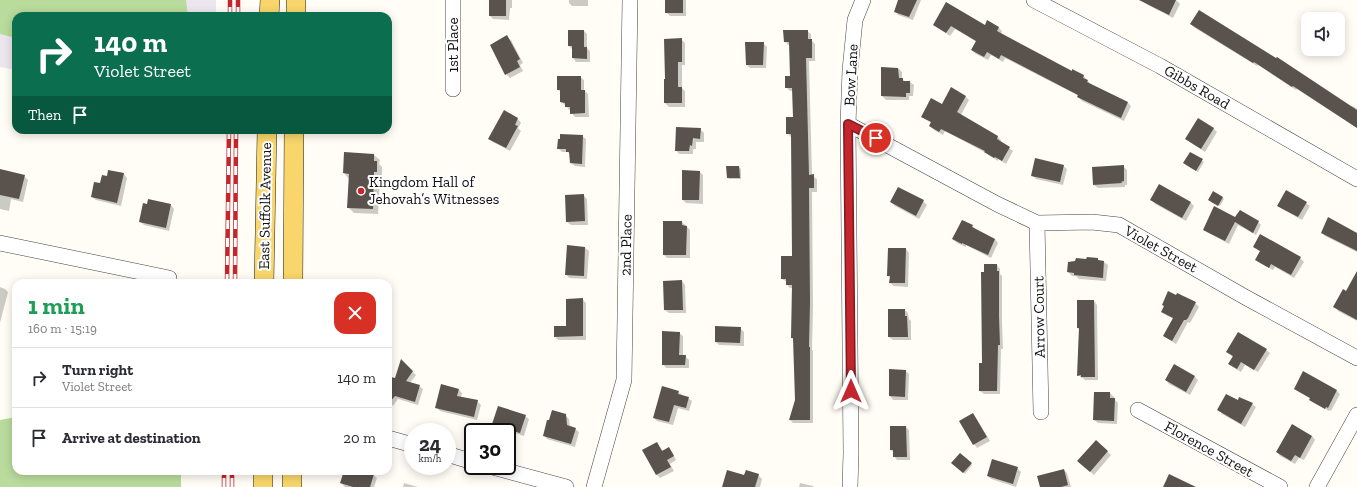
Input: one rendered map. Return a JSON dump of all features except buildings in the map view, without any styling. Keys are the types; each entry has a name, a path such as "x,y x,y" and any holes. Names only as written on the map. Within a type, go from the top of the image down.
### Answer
{"main road":[{"path":"269,12 270,0"},
{"path":"296,0 296,12"},
{"name":"East Suffolk Avenue","path":"264,279 267,134"},
{"name":"East Suffolk Avenue","path":"293,279 294,134"},
{"path":"263,475 263,487"},
{"path":"292,475 292,487"}],"street":[{"name":"1st Place","path":"453,0 453,89"},
{"name":"2nd Place","path":"594,487 624,380 630,0"},
{"name":"Bow Lane","path":"850,487 848,124 850,70 855,20 863,0"},
{"name":"Gibbs Road","path":"1034,0 1160,66 1357,179"},
{"name":"Violet Street","path":"848,124 997,204 1037,223 1092,222 1119,225 1245,297 1357,358"},
{"name":"Arrow Court","path":"1037,223 1041,412"},
{"path":"0,243 169,278"},
{"name":"Florence Street","path":"1138,410 1280,487"},
{"path":"1316,487 1357,415"},
{"path":"392,439 404,442"},
{"path":"516,473 566,487"}],"shaded area":[{"path":"0,0 216,0 216,12 12,12 12,69 0,67"}],"green space":[{"path":"0,0 186,0 188,12 12,12 12,37 0,34"},
{"path":"12,418 12,475 181,475 181,487 0,487 0,420"}],"railway":[{"path":"230,0 230,12"},
{"path":"238,0 238,12"},
{"path":"227,279 229,134"},
{"path":"235,279 236,134"},
{"path":"224,475 224,487"},
{"path":"232,475 232,487"}],"place":[{"name":"Kingdom Hall of Jehovah’s Witnesses","path":"361,191"}],"route":[{"path":"851,391 848,124 876,138"}]}
